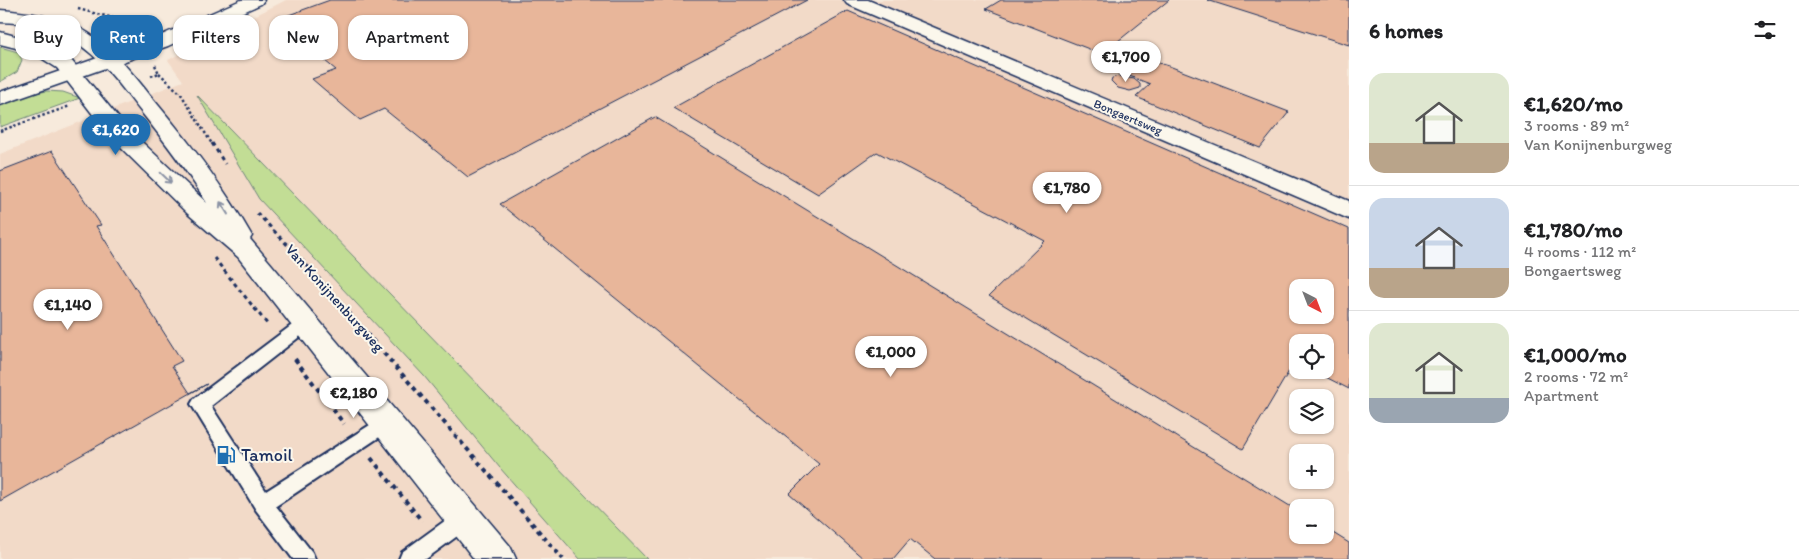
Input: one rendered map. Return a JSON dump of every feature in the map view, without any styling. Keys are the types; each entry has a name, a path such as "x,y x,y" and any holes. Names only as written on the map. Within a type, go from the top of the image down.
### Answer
{"street":[{"path":"163,28 228,0"},
{"path":"163,42 211,22 255,0"},
{"name":"Bongaertsweg","path":"852,0 1349,211"},
{"path":"0,16 36,19 53,23 69,29 91,46"},
{"path":"0,38 39,48 69,69 119,133 196,208 247,250"},
{"path":"0,99 94,60"},
{"path":"108,60 203,176 225,210 247,250 497,559"},
{"path":"0,87 69,69"}],"lane":[{"path":"305,559 263,504 200,404 306,324"},
{"path":"263,504 387,423"},
{"path":"409,559 464,520"}],"path":[{"path":"159,73 181,94 227,167"},
{"path":"0,131 91,98"},
{"name":"Van Konijnenburgweg","path":"254,209 315,274 563,559"}],"shaded area":[{"path":"286,0 1349,0 1349,559 0,559 0,154 183,81 168,60 173,57 173,60 259,60 259,15 256,15"}],"green space":[{"path":"0,47 15,51 15,60 22,60 17,72 0,82"},
{"path":"47,91 63,92 80,98 0,127 0,103 20,96"},
{"path":"197,95 647,559 580,559 500,468 424,376 259,199"}],"building":[{"path":"330,0 807,0 468,177 384,109 360,120 312,79 336,70 324,60 338,60 338,15 289,15"},
{"path":"1001,0 1169,0 1102,54 986,9"},
{"path":"1207,0 1349,0 1349,45"},
{"path":"848,11 1349,229 1349,389 1330,379 1334,379 1334,334 1289,334 1289,371 1243,449 989,296 1045,241 877,152 818,194 673,108"},
{"path":"1146,59 1289,112 1260,148 1136,97 1150,84 1127,75"},
{"path":"1118,76 1134,79 1140,84 1140,88 1130,91 1118,88 1111,81 1112,78"},
{"path":"655,117 1289,505 1289,544 1334,544 1334,534 1349,543 1349,559 935,559 910,539 893,559 864,559 789,494 819,464 500,204"},
{"path":"52,151 101,225 96,226 182,361 172,366 190,393 207,384 0,501 0,171"}],"place":[{"name":"Tamoil","path":"226,455"}]}
